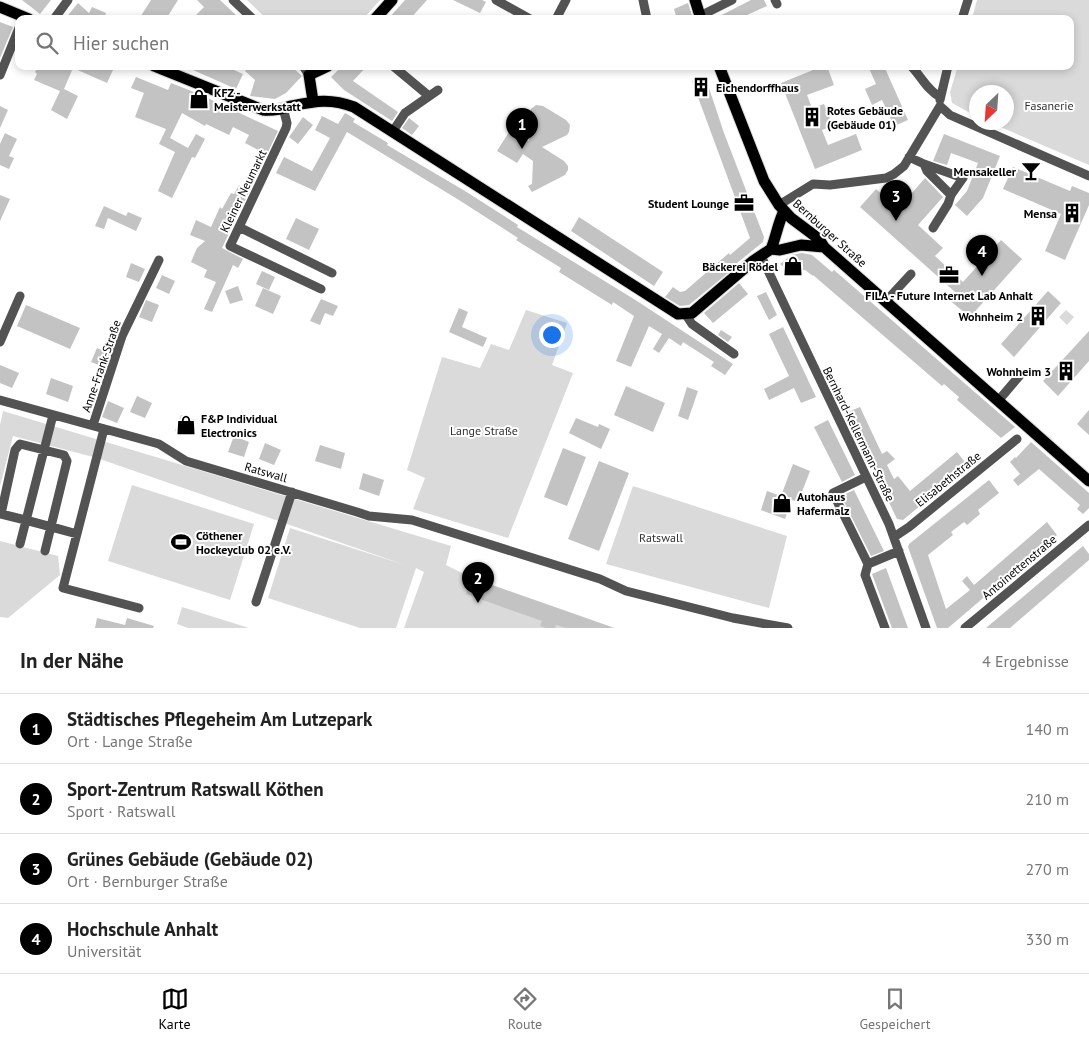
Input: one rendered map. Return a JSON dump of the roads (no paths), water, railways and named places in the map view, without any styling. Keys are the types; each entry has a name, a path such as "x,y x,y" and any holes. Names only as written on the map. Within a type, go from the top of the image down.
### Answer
{"main road":[{"path":"379,15 392,0"},
{"path":"694,0 700,15"},
{"path":"0,7 18,15"},
{"path":"164,70 258,109 268,111 315,101 337,101 354,107 675,312 686,315 697,310 766,253 776,238 782,208"},
{"name":"Bernburger Straße","path":"721,70 764,181 782,208 1089,481"},
{"path":"306,71 315,101"},
{"path":"766,253 801,245 824,247"}],"street":[{"path":"57,15 68,0"},
{"path":"233,0 249,15"},
{"path":"496,0 523,15"},
{"path":"558,15 566,0"},
{"path":"643,0 646,15"},
{"path":"706,15 732,0"},
{"path":"963,15 968,0"},
{"path":"0,75 15,38"},
{"path":"398,70 429,96"},
{"path":"915,70 950,116 1089,176"},
{"path":"782,208 813,184 830,185 886,178 904,166 940,101 947,70"},
{"path":"393,131 405,113 438,90"},
{"name":"Kleiner Neumarkt","path":"283,108 287,124 286,128 230,246 321,289"},
{"path":"909,157 963,178 951,195 948,204 933,228"},
{"path":"924,164 927,171 951,195"},
{"path":"239,227 332,273"},
{"name":"Bernhard-Kellermann-Straße","path":"766,253 894,537 926,628"},
{"name":"Anne-Frank-Straße","path":"93,426 122,336 159,260"},
{"path":"886,301 911,274"},
{"path":"0,342 20,296"},
{"path":"686,315 692,324 734,354"},
{"path":"998,400 1021,374"},
{"name":"Ratswall","path":"0,400 158,444 186,461 369,516 412,520 600,579 626,591 733,618 788,628"},
{"path":"20,544 53,415"},
{"path":"104,429 63,588 139,608"},
{"name":"Elisabethstraße","path":"894,537 909,528 1017,439"},
{"path":"45,551 51,527 67,461 64,455 23,444 17,446 0,515 26,520 51,527 77,534"},
{"path":"866,476 833,493 868,564 865,575 885,628"},
{"path":"256,602 292,492"},
{"name":"Antoinettenstraße","path":"965,628 1089,525"},
{"path":"868,564 899,551"}],"place":[{"name":"Eichendorffhaus","path":"701,87"},
{"name":"KFZ - Meisterwerkstatt","path":"199,99"},
{"name":"Rotes Gebäude (Gebäude 01)","path":"812,117"},
{"name":"Städtisches Pflegeheim Am Lutzepark","path":"522,149"},
{"name":"Mensakeller","path":"1031,171"},
{"name":"Student Lounge","path":"744,203"},
{"name":"Mensa","path":"1072,213"},
{"name":"Grünes Gebäude (Gebäude 02)","path":"896,221"},
{"name":"Bäckerei Rödel","path":"793,266"},
{"name":"FILA - Future Internet Lab Anhalt","path":"949,275"},
{"name":"Hochschule Anhalt","path":"982,276"},
{"name":"Wohnheim 2","path":"1038,316"},
{"name":"Wohnheim 3","path":"1066,371"},
{"name":"F&P Individual Electronics","path":"186,425"},
{"name":"Autohaus Hafermalz","path":"782,503"},
{"name":"Cöthener Hockeyclub 02 e.V.","path":"181,542"},
{"name":"Sport-Zentrum Ratswall Köthen","path":"478,603"}],"park label":[{"name":"Fasanerie","path":"1049,105"},
{"name":"Lange Straße","path":"484,430"}]}
